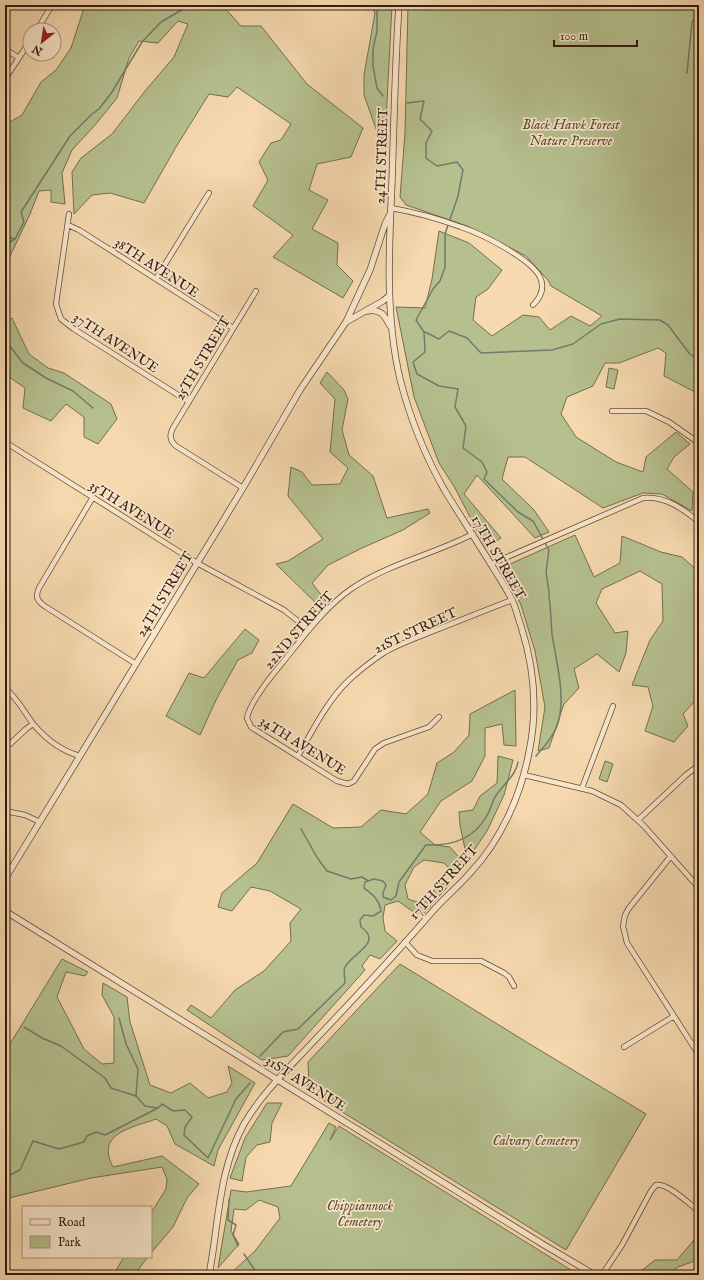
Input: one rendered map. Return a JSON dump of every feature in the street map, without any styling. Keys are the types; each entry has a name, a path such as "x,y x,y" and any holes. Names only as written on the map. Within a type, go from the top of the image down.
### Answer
{"street":[{"path":"42,22 52,5"},
{"name":"24TH STREET","path":"5,879 243,488 300,390 346,322 370,270 391,210 398,5"},
{"path":"5,49 19,58"},
{"path":"5,79 22,53"},
{"path":"156,279 209,193"},
{"path":"391,210 462,227 504,247 525,261 540,278 542,284 540,297 533,305"},
{"name":"17TH STREET","path":"209,1275 224,1179 233,1148 244,1124 253,1110 277,1080 370,982 445,897 471,872 481,860 503,826 512,807 524,775 531,746 534,698 530,655 512,600 492,564 444,490 418,435 401,381 392,331 390,296 391,210"},
{"name":"37TH AVENUE","path":"68,214 68,225 56,304 61,319 74,329 189,402"},
{"name":"38TH AVENUE","path":"68,225 79,230 233,328"},
{"name":"25TH STREET","path":"243,488 176,446 170,437 171,432 256,291"},
{"name":"24TH STREET","path":"346,322 384,301 390,296"},
{"name":"24TH STREET","path":"361,313 371,310 380,311 385,316 392,331"},
{"path":"612,411 646,411 669,422 699,443"},
{"name":"35TH AVENUE","path":"5,442 197,563 284,610 309,630"},
{"path":"93,498 39,588 36,596 38,602 136,664"},
{"path":"492,564 643,498 657,498 679,506 699,522"},
{"name":"22ND STREET","path":"248,721 250,708 274,672 309,630 342,596 379,573 457,543 473,534"},
{"name":"21ST STREET","path":"298,756 321,717 340,691 349,680 372,662 386,652 512,600"},
{"path":"5,688 17,700 33,724 52,742 64,750 80,756"},
{"path":"582,788 612,706"},
{"name":"34TH AVENUE","path":"248,721 252,727 337,781 348,784 354,781 375,749 384,743 429,727 439,717"},
{"path":"10,744 33,724"},
{"path":"638,820 686,775 699,765"},
{"path":"524,775 582,788 614,801 638,820 699,888"},
{"path":"5,811 25,815 40,822"},
{"path":"671,856 628,908 623,926 627,943 699,1055"},
{"name":"31ST AVENUE","path":"5,911 544,1245 595,1275"},
{"path":"406,942 417,955 432,962 481,961 504,973 509,977 514,986"},
{"path":"624,1047 674,1016"},
{"path":"602,1275 622,1245 650,1191 656,1185 662,1185 668,1188 699,1210"}],"green space":[{"path":"85,5 222,5 241,26 261,26 307,84 363,128 351,157 317,164 309,190 328,200 312,229 338,243 337,265 353,281 343,298 273,257 293,235 253,206 268,180 259,162 271,143 281,140 291,124 237,87 228,97 209,94 144,203 110,193 92,195 74,214 72,172 81,158 112,134 145,91 174,57 188,24 178,21 158,43 139,41 129,58 117,98 72,150 62,173 65,204 51,202 51,190 39,191 5,267 5,125 22,115 41,82 56,70 71,48"},
{"path":"370,5 392,5 385,140 380,140 364,95 364,75 375,13"},
{"name":"Black Hawk Forest Nature Preserve","path":"408,5 699,5 699,394 664,376 666,353 658,348 619,363 605,363 593,386 567,397 561,414 576,437 616,462 643,472 646,457 676,432 690,444 674,457 667,469 693,492 692,511 662,494 643,493 603,508 525,457 508,457 502,479 534,510 549,532 535,538 477,475 464,494 501,538 486,548 455,488 439,463 414,397 396,307 425,308 432,279 439,231 469,243 502,270 488,289 476,297 473,320 492,336 523,315 539,317 550,330 571,316 590,326 602,316 551,286 548,280 526,256 467,226 406,205 400,197 405,133"},
{"path":"12,318 29,354 48,368 64,373 111,404 117,419 98,444 84,437 84,417 66,404 51,421 23,408 25,388 5,374 5,320"},
{"path":"609,368 618,370 614,389 606,387"},
{"path":"327,372 344,390 348,399 342,430 349,455 373,476 387,518 428,509 430,513 403,530 328,565 312,583 328,604 323,610 276,564 288,561 323,539 288,496 291,467 302,472 312,485 340,484 348,468 330,452 335,399 320,383"},
{"path":"575,535 594,577 620,563 622,536 661,552 682,557 699,572 699,703 695,701 683,714 688,726 674,742 645,731 653,706 648,687 632,685 650,640 663,621 662,584 640,571 602,589 596,603 615,633 628,631 626,653 619,672 597,654 574,669 579,688 564,704 549,748 538,751 545,707 535,651 521,605 506,574 510,564"},
{"path":"245,629 259,640 252,653 238,660 217,698 200,735 166,716 189,673 204,678"},
{"path":"515,690 516,746 504,745 502,724 485,728 485,756 472,781 441,801 420,832 435,845 450,847 463,862 456,876 444,863 424,860 414,867 405,885 408,899 423,904 439,884 450,884 424,913 415,913 398,901 385,905 383,918 385,931 397,941 380,959 370,955 362,966 365,970 288,1056 262,1060 187,1010 191,1005 211,1018 235,990 264,971 291,941 290,923 301,909 270,891 251,887 232,911 218,907 222,893 257,863 293,804 333,828 361,827 381,810 406,814 428,794 437,763 454,752 469,735 470,714"},
{"path":"498,756 513,760 504,795 487,831 472,853 465,849 459,812 473,810 480,796 497,783"},
{"path":"605,761 613,764 607,782 599,779"},
{"path":"62,959 88,972 85,976 66,972 57,997 84,1049 102,1064 114,1063 114,1017 102,995 103,983 127,997 130,1022 150,1085 171,1093 190,1083 208,1098 227,1092 232,1083 228,1066 255,1083 218,1150 214,1166 175,1144 167,1126 156,1119 127,1129 112,1139 109,1146 109,1156 113,1167 162,1156 199,1184 187,1198 173,1227 152,1252 152,1211 166,1189 167,1179 162,1167 91,1178 5,1199 5,1052"},
{"name":"Calvary Cemetery","path":"400,964 646,1114 566,1250 305,1089 309,1084 308,1062"},
{"path":"267,1103 282,1103 272,1123 270,1142 257,1145 246,1157 242,1181 230,1178 245,1138"},
{"name":"Chippiannock Cemetery","path":"329,1123 336,1127 330,1140 339,1126 579,1275 231,1275 232,1272 255,1251 280,1218 278,1207 259,1200 246,1210 234,1209 231,1231 239,1244 218,1268 231,1190 246,1192 291,1186"},
{"path":"699,1239 699,1257 692,1262 678,1267 668,1275 636,1275 655,1260 677,1260 694,1240"},
{"path":"123,1258 147,1258 134,1275 113,1275"}],"waterway":[{"path":"5,245 15,239 24,222 21,212 70,136 99,109 112,92 142,42 161,22 190,5"},
{"path":"377,5 377,31 373,49 373,66 377,88 383,96"},
{"path":"687,73 692,22 699,14"},
{"path":"407,103 424,101 420,119 432,131 426,143 426,158 437,166 457,162 463,170 458,196 445,234 445,267 440,281 433,289 416,320 424,332 425,352 413,362 417,374 439,386 458,389 455,407 466,426 463,448 482,462 487,472 484,479 518,512 533,521 549,550 546,572 551,611 552,634 560,680 561,704 557,726 548,742 536,756"},
{"path":"5,236 15,239"},
{"path":"425,332 439,339 449,331 467,338 481,353 552,350 573,344 601,324 620,319 660,320 668,325 689,353 699,361"},
{"path":"5,343 8,344 23,363 46,378 73,391 93,408"},
{"path":"260,1056 283,1032 298,1029 345,983 345,967 348,962 368,943 369,938 367,933 361,927 360,920 364,915 373,916 381,911 377,900 364,888 365,882 374,879 383,881 386,885 383,897 391,900 396,896 399,882 426,845 453,843 468,836 481,825 495,797 515,772 518,762"},
{"path":"301,829 318,859 327,871 351,879 362,877 367,880"},
{"path":"119,1018 126,1044 138,1069 136,1096 145,1106 157,1108"},
{"path":"24,1027 42,1038 61,1046 105,1078 111,1088 136,1096"},
{"path":"5,1172 10,1175 20,1170 33,1141 59,1149 84,1142 87,1136 96,1132 105,1135 158,1108 162,1104 173,1111 185,1110 192,1117 185,1127 184,1135 208,1158 236,1099 250,1083"},
{"path":"229,1199 228,1220 236,1225 233,1235 238,1246"},
{"path":"244,1254 258,1275"}]}
